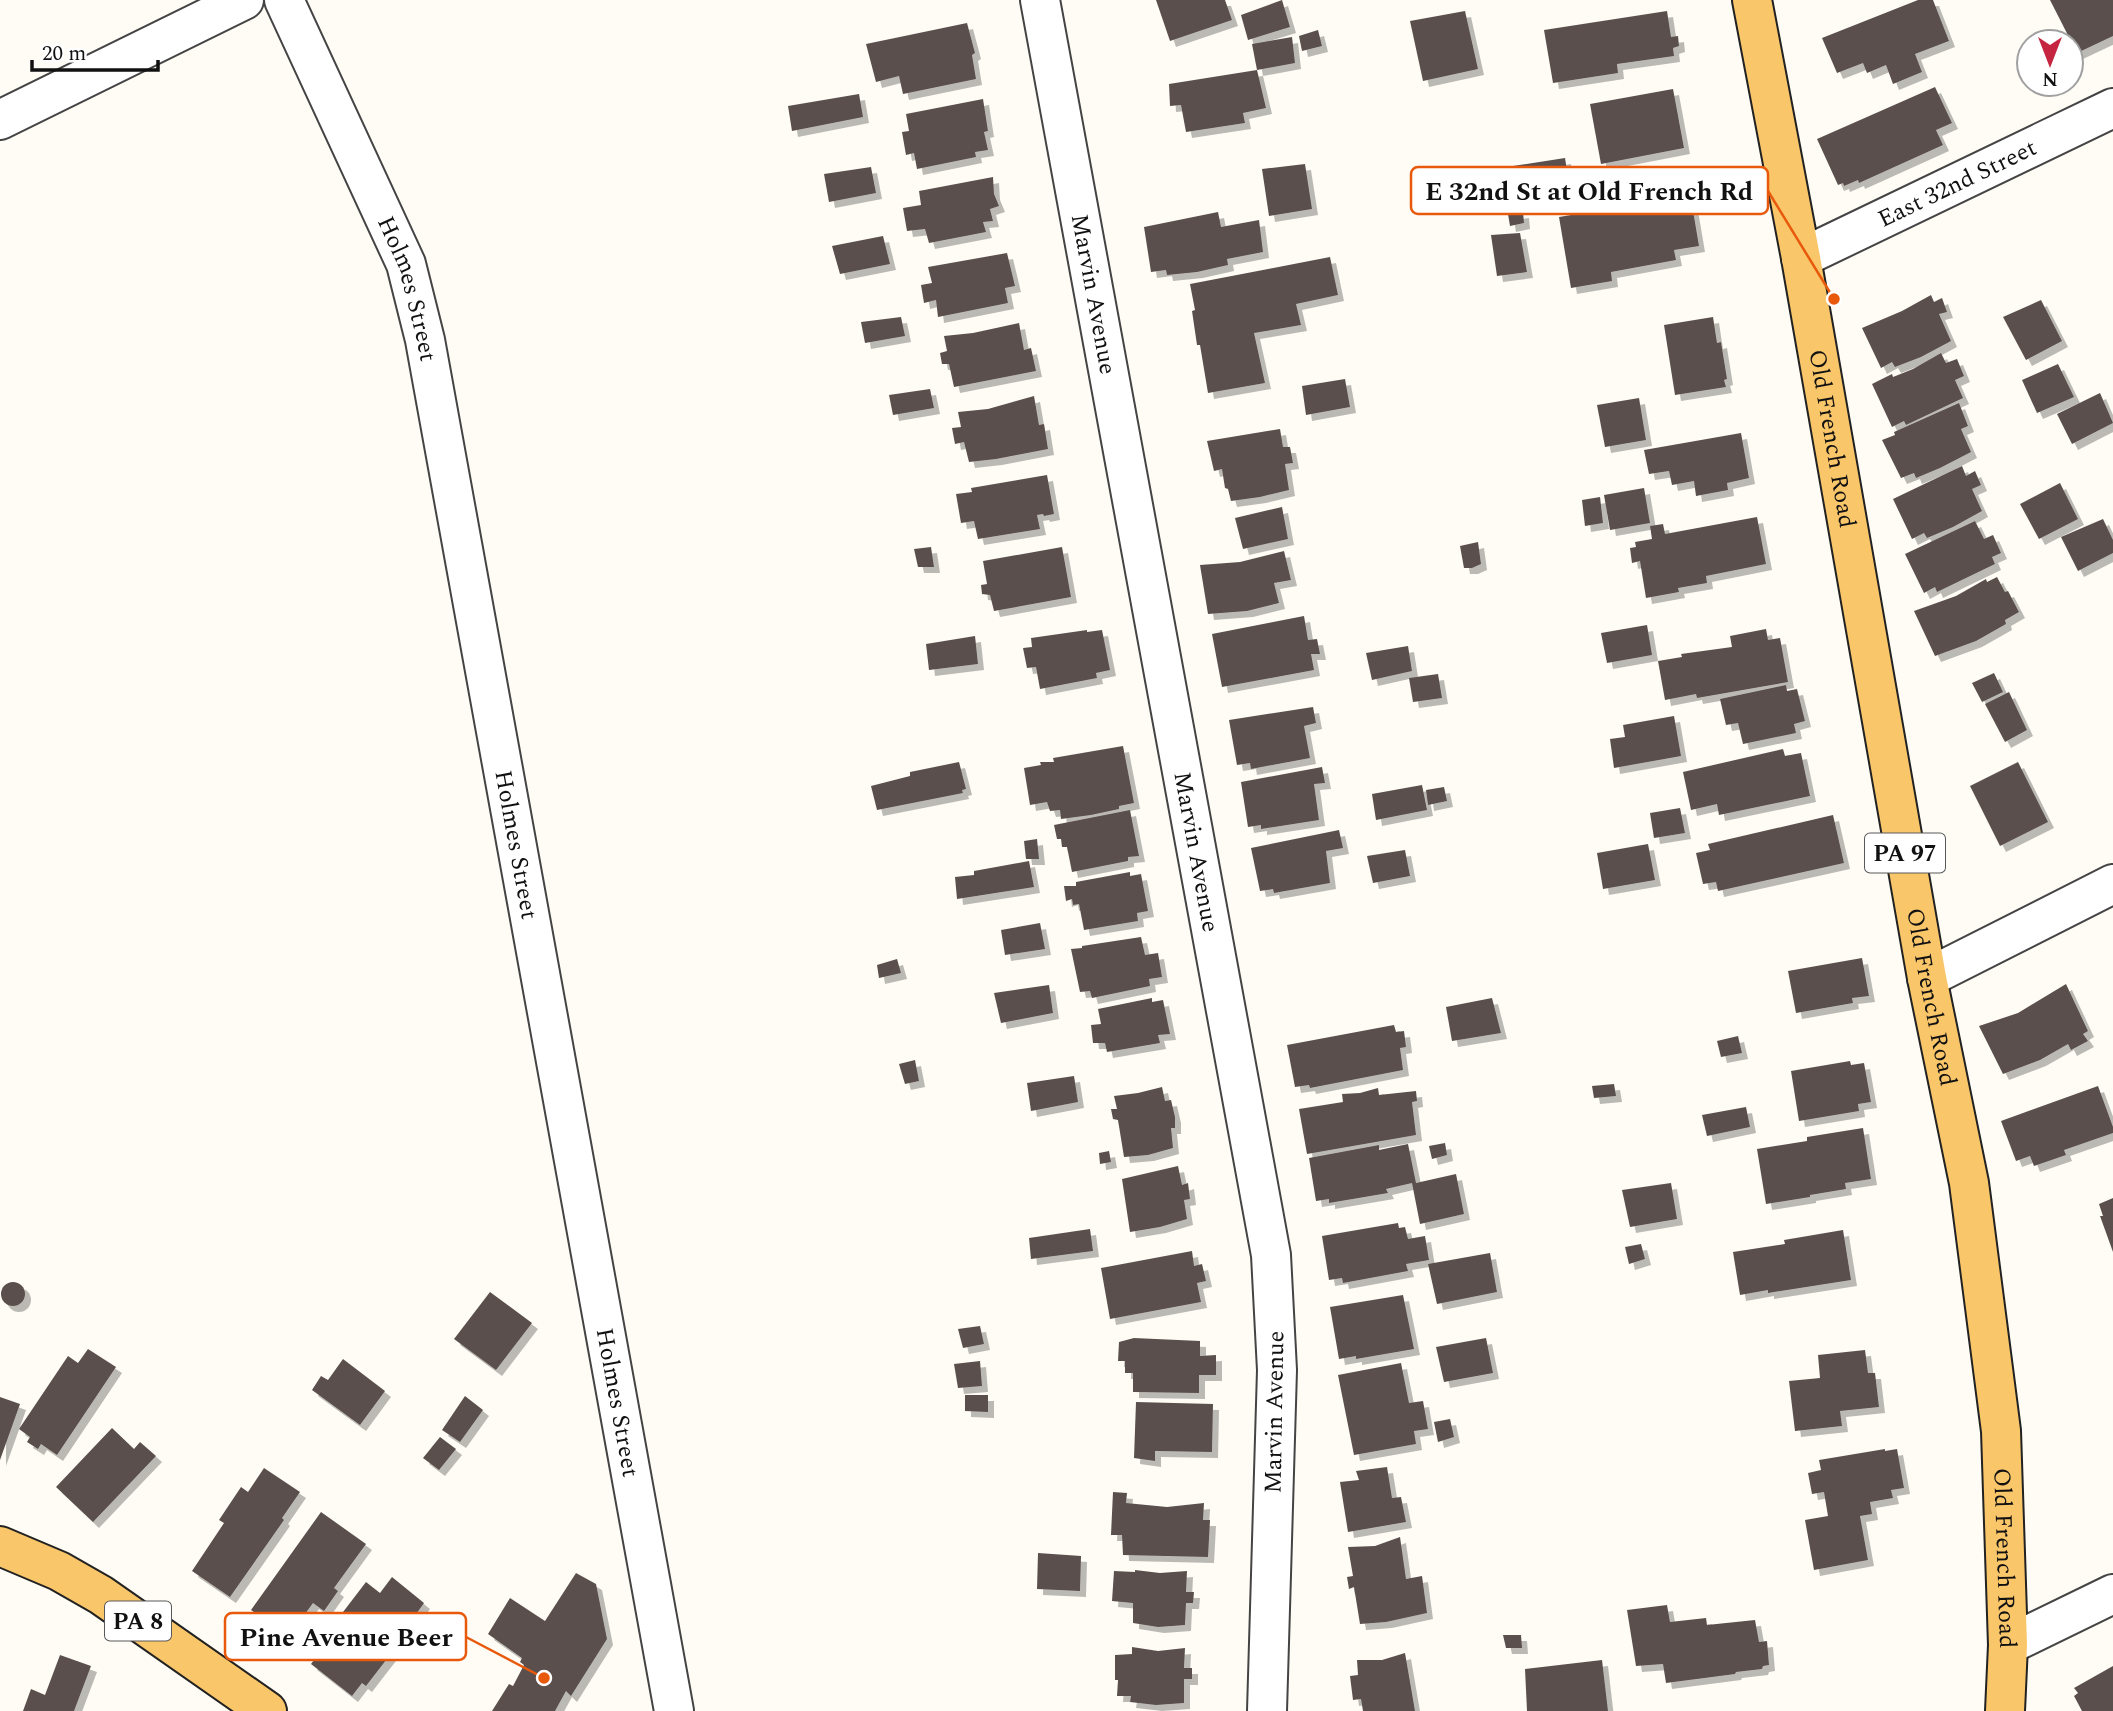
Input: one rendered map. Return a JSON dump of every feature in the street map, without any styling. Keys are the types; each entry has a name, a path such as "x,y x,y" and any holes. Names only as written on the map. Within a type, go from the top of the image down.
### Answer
{"main road":[{"name":"Old French Road","path":"1752,0 1801,258 1927,978 1969,1183 2001,1431 2008,1645 2005,1711"},
{"name":"PA 8","path":"0,1546 59,1571 100,1595 267,1711"}],"street":[{"path":"0,120 244,0"},
{"name":"Holmes Street","path":"284,0 406,264 425,340 674,1711"},
{"name":"Marvin Avenue","path":"1040,0 1271,1255 1277,1370 1267,1711"},
{"name":"East 32nd Street","path":"1801,258 2113,108"},
{"path":"1927,978 2113,884"},
{"path":"2008,1645 2113,1594"}],"building":[{"path":"1156,0 1225,0 1232,20 1170,41"},
{"path":"1282,0 1290,27 1248,40 1241,15"},
{"path":"1918,0 1933,0 1949,41 1915,54 1922,72 1893,84 1886,65 1867,73 1863,63 1837,73 1822,38"},
{"path":"2050,0 2113,0 2113,36 2085,49 2085,28 2064,28"},
{"path":"1465,11 1478,69 1423,81 1410,21"},
{"path":"1667,11 1671,37 1678,36 1679,46 1673,48 1674,56 1617,64 1618,73 1553,83 1544,30"},
{"path":"967,23 975,53 972,55 976,79 903,94 899,76 876,82 866,44"},
{"path":"1318,30 1322,46 1302,51 1299,36"},
{"path":"1292,37 1295,63 1257,70 1252,44"},
{"path":"1257,70 1266,108 1243,113 1245,123 1186,132 1181,105 1170,106 1169,84"},
{"path":"1935,87 1952,123 1936,130 1943,145 1859,183 1858,180 1844,186 1843,183 1838,185 1817,139"},
{"path":"1673,89 1684,148 1601,164 1590,104"},
{"path":"859,94 863,117 792,131 788,106"},
{"path":"983,99 988,131 984,132 988,150 975,152 976,157 917,169 914,153 906,155 902,132 909,131 906,114"},
{"path":"1565,158 1570,190 1518,198 1513,166"},
{"path":"1305,164 1312,209 1269,216 1262,169"},
{"path":"871,167 876,193 829,202 824,174"},
{"path":"993,177 994,194 999,206 990,209 993,221 983,222 986,232 929,243 925,229 907,231 903,208 921,205 919,191"},
{"path":"1660,191 1662,198 1690,193 1699,246 1674,250 1676,260 1611,272 1612,281 1571,288 1559,217 1619,207 1617,198"},
{"path":"1218,212 1221,227 1259,220 1263,252 1227,259 1228,265 1197,272 1167,275 1166,270 1151,272 1144,227"},
{"path":"1523,212 1524,223 1510,226 1508,214"},
{"path":"1520,233 1527,272 1497,276 1491,235"},
{"path":"883,236 890,264 840,274 832,246"},
{"path":"1007,253 1015,286 1005,288 1008,303 938,317 936,300 924,303 921,285 932,283 928,267"},
{"path":"1330,257 1338,295 1296,304 1301,325 1254,333 1265,383 1208,393 1200,345 1197,345 1190,284"},
{"path":"1931,295 1934,302 1942,298 1947,312 1939,314 1951,341 1921,357 1895,367 1892,362 1881,368 1862,328"},
{"path":"2041,300 2062,341 2026,360 2003,317"},
{"path":"901,317 905,336 865,343 861,322"},
{"path":"1713,317 1717,343 1721,342 1726,387 1675,395 1664,325"},
{"path":"1019,323 1024,350 1031,348 1036,371 954,387 949,364 942,364 940,353 947,351 944,336"},
{"path":"1941,353 1946,363 1957,359 1964,376 1955,380 1963,398 1906,425 1904,421 1892,427 1872,384 1892,374 1893,377 1913,369"},
{"path":"2058,364 2074,397 2037,413 2022,380"},
{"path":"1345,379 1350,407 1306,415 1302,386"},
{"path":"930,389 934,408 893,415 889,395"},
{"path":"2100,393 2113,423 2072,444 2057,414"},
{"path":"1034,396 1039,425 1044,424 1048,449 969,462 964,442 955,444 952,428 961,427 958,412 988,409"},
{"path":"1639,398 1646,440 1605,447 1597,405"},
{"path":"1959,403 1968,426 1961,429 1971,452 1916,478 1914,473 1901,478 1882,440"},
{"path":"1280,429 1283,447 1290,447 1293,463 1285,464 1289,490 1231,501 1228,489 1225,488 1222,469 1214,471 1207,441"},
{"path":"1741,433 1749,478 1727,483 1728,490 1696,496 1694,481 1672,485 1669,471 1649,474 1644,450"},
{"path":"1962,466 1966,476 1975,471 1981,485 1972,489 1982,511 1927,538 1924,533 1912,539 1893,499"},
{"path":"1047,475 1054,514 1037,515 1040,529 978,539 974,521 961,523 956,494 972,492 971,488"},
{"path":"2060,483 2078,519 2039,539 2020,504"},
{"path":"1644,488 1650,523 1610,530 1604,495"},
{"path":"1600,497 1603,523 1585,526 1582,500"},
{"path":"1282,507 1288,539 1243,549 1235,518"},
{"path":"1757,517 1766,564 1706,576 1707,583 1646,598 1640,561 1632,563 1630,548 1636,547 1635,542 1652,539 1650,526 1663,524 1665,534"},
{"path":"2103,519 2113,540 2113,553 2078,571 2061,537"},
{"path":"1975,521 1984,539 1993,535 2001,553 1992,557 1995,564 1937,592 1935,587 1924,593 1905,554"},
{"path":"1478,542 1481,564 1464,568 1460,546"},
{"path":"931,547 934,567 918,567 914,549"},
{"path":"1062,547 1071,597 994,611 990,595 982,594 981,585 987,584 983,561"},
{"path":"1284,551 1291,580 1274,583 1279,603 1247,611 1208,614 1200,565 1240,562"},
{"path":"1997,577 2019,612 2005,620 2006,624 1976,641 1935,656 1914,611 1956,596 1986,579 1987,582"},
{"path":"1304,616 1308,640 1317,639 1320,654 1311,654 1314,670 1222,687 1212,634"},
{"path":"1647,625 1652,655 1607,663 1601,633"},
{"path":"1766,629 1768,640 1780,638 1788,682 1697,698 1696,694 1665,700 1658,661 1682,657 1681,654 1732,647 1730,636"},
{"path":"1102,630 1110,670 1096,673 1097,678 1040,689 1036,667 1027,668 1023,648 1032,647 1031,638"},
{"path":"975,636 978,664 929,670 926,644"},
{"path":"1408,646 1412,671 1372,680 1366,653"},
{"path":"1994,673 2003,692 1982,702 1972,683"},
{"path":"1438,674 1442,698 1413,702 1409,678"},
{"path":"1786,685 1787,691 1797,689 1805,721 1794,724 1796,733 1743,744 1738,723 1726,725 1720,699"},
{"path":"2009,692 2027,730 2005,742 1985,704"},
{"path":"1313,707 1316,723 1304,726 1310,758 1251,769 1250,763 1237,765 1229,720"},
{"path":"1674,716 1681,756 1614,768 1610,739 1625,737 1623,725"},
{"path":"1123,746 1134,803 1119,806 1119,809 1061,819 1060,810 1050,811 1047,802 1030,805 1024,768 1041,765 1040,762 1054,762 1053,758"},
{"path":"1783,749 1785,756 1801,753 1810,796 1719,815 1717,804 1691,810 1683,772"},
{"path":"959,762 966,789 962,790 963,793 877,810 871,786 910,776 910,772"},
{"path":"2018,762 2048,822 2000,846 1970,786"},
{"path":"1322,767 1325,783 1314,784 1319,820 1261,829 1261,825 1248,827 1241,782"},
{"path":"1422,785 1427,810 1376,820 1372,794"},
{"path":"1444,787 1447,801 1428,805 1426,790"},
{"path":"1680,808 1685,833 1654,838 1650,813"},
{"path":"1130,810 1139,856 1128,857 1128,861 1072,872 1067,847 1062,847 1061,839 1057,839 1054,825"},
{"path":"1833,815 1844,863 1718,891 1716,882 1703,884 1696,853 1710,850 1708,844"},
{"path":"1339,830 1343,848 1326,851 1330,883 1274,893 1273,889 1260,891 1251,848"},
{"path":"1037,839 1039,859 1026,859 1024,841"},
{"path":"1648,844 1655,880 1603,889 1597,853"},
{"path":"1405,850 1410,876 1373,883 1367,856"},
{"path":"1029,861 1034,887 957,899 955,877"},
{"path":"1130,872 1130,876 1141,874 1148,911 1137,913 1138,921 1084,930 1079,904 1073,905 1072,899 1066,901 1064,886 1076,886 1076,882"},
{"path":"1040,923 1045,949 1005,955 1001,930"},
{"path":"1141,937 1145,955 1158,953 1162,977 1149,979 1150,986 1092,998 1090,991 1080,992 1071,949"},
{"path":"1862,958 1869,996 1852,998 1853,1003 1796,1013 1788,971"},
{"path":"897,959 901,973 879,978 877,965"},
{"path":"2066,984 2088,1031 2083,1034 2088,1041 2071,1050 2068,1044 2040,1060 2003,1074 1979,1026 2018,1013"},
{"path":"1049,985 1053,1013 1001,1023 994,993"},
{"path":"1152,998 1152,1002 1163,1000 1170,1034 1158,1035 1160,1043 1107,1052 1105,1043 1093,1043 1091,1025 1101,1024 1098,1009"},
{"path":"1492,998 1501,1033 1452,1041 1446,1007"},
{"path":"1394,1025 1396,1032 1404,1031 1406,1047 1400,1048 1403,1070 1310,1088 1309,1085 1295,1087 1287,1045"},
{"path":"1738,1036 1742,1053 1721,1057 1717,1041"},
{"path":"915,1060 919,1081 905,1084 899,1064"},
{"path":"1850,1061 1851,1065 1864,1063 1871,1102 1858,1104 1859,1111 1799,1121 1791,1071"},
{"path":"1074,1076 1078,1102 1031,1111 1027,1083"},
{"path":"1614,1084 1616,1096 1594,1098 1592,1086"},
{"path":"2098,1086 2113,1133 2064,1150 2066,1155 2034,1166 2030,1156 2016,1161 2001,1121"},
{"path":"1162,1087 1165,1101 1171,1100 1175,1117 1175,1128 1171,1128 1173,1148 1148,1155 1124,1157 1118,1120 1113,1119 1111,1109 1117,1109 1114,1096"},
{"path":"1378,1088 1379,1095 1416,1091 1417,1101 1412,1102 1416,1135 1307,1154 1299,1109 1343,1102 1342,1094"},
{"path":"1746,1107 1750,1127 1707,1136 1702,1115"},
{"path":"1863,1128 1871,1179 1845,1183 1846,1189 1766,1204 1757,1149"},
{"path":"1445,1143 1447,1155 1432,1159 1429,1146"},
{"path":"1408,1144 1416,1183 1456,1174 1464,1214 1420,1224 1412,1183 1386,1189 1388,1193 1329,1203 1329,1199 1316,1201 1309,1158 1379,1145 1379,1150"},
{"path":"1109,1151 1111,1162 1100,1164 1099,1153"},
{"path":"1178,1166 1182,1185 1188,1183 1190,1199 1184,1200 1187,1219 1130,1232 1122,1179"},
{"path":"1671,1183 1677,1219 1630,1227 1622,1190"},
{"path":"2113,1198 2113,1252 2100,1216 2103,1216 2099,1204"},
{"path":"1398,1223 1399,1228 1405,1227 1408,1239 1425,1236 1429,1260 1406,1264 1408,1271 1343,1283 1342,1278 1329,1280 1322,1236"},
{"path":"1090,1229 1093,1251 1031,1259 1029,1238"},
{"path":"1843,1230 1851,1280 1740,1295 1733,1252 1785,1244 1784,1240"},
{"path":"1641,1244 1645,1259 1629,1264 1625,1247"},
{"path":"1192,1251 1194,1266 1202,1264 1206,1281 1197,1283 1201,1302 1110,1319 1101,1268"},
{"path":"1490,1253 1497,1292 1437,1304 1428,1264"},
{"path":"13,1282 21,1286 25,1294 21,1302 13,1306 5,1302 1,1294 5,1286"},
{"path":"490,1292 532,1323 496,1370 454,1339"},
{"path":"1403,1295 1414,1349 1356,1359 1356,1356 1339,1359 1330,1307"},
{"path":"980,1326 984,1344 963,1348 958,1329"},
{"path":"1134,1338 1200,1341 1200,1356 1216,1355 1216,1375 1199,1375 1199,1393 1133,1392 1133,1373 1125,1373 1125,1361 1118,1361 1119,1342"},
{"path":"1486,1338 1493,1373 1444,1382 1436,1347"},
{"path":"88,1349 116,1367 57,1455 41,1444 38,1449 27,1442 30,1437 19,1429 68,1356 78,1363"},
{"path":"1865,1350 1868,1373 1875,1373 1879,1407 1840,1411 1842,1426 1795,1431 1789,1381 1820,1378 1818,1355"},
{"path":"343,1359 385,1391 360,1425 312,1390 321,1376 328,1380"},
{"path":"980,1361 982,1386 958,1388 954,1364"},
{"path":"1401,1363 1409,1403 1423,1401 1428,1429 1414,1431 1416,1444 1354,1455 1338,1375"},
{"path":"965,1395 988,1395 988,1412 965,1411"},
{"path":"465,1396 483,1410 460,1442 442,1430"},
{"path":"0,1397 20,1404 0,1460"},
{"path":"1136,1402 1213,1404 1212,1452 1155,1451 1155,1461 1134,1458"},
{"path":"1450,1419 1454,1437 1438,1442 1434,1422"},
{"path":"112,1428 134,1449 140,1442 156,1456 93,1522 56,1487"},
{"path":"440,1437 456,1449 439,1470 423,1458"},
{"path":"1897,1449 1904,1488 1891,1490 1893,1498 1870,1502 1872,1514 1860,1516 1868,1560 1814,1570 1805,1520 1828,1516 1824,1492 1812,1494 1808,1473 1821,1470 1819,1460"},
{"path":"1387,1467 1392,1498 1401,1497 1406,1522 1348,1532 1340,1482 1359,1480 1356,1471"},
{"path":"264,1468 300,1492 282,1518 284,1520 230,1597 192,1571 224,1523 219,1520 241,1487 248,1492"},
{"path":"1113,1492 1127,1493 1126,1503 1167,1507 1204,1503 1203,1520 1210,1520 1208,1557 1123,1555 1122,1535 1111,1535"},
{"path":"321,1512 366,1544 334,1588 338,1591 324,1611 313,1603 289,1636 251,1610"},
{"path":"1400,1537 1406,1579 1422,1576 1427,1613 1386,1622 1360,1624 1354,1587 1349,1589 1347,1577 1353,1576 1348,1547 1375,1546"},
{"path":"1038,1553 1081,1556 1080,1591 1037,1589"},
{"path":"1114,1571 1160,1573 1187,1571 1186,1592 1194,1592 1193,1603 1186,1603 1185,1625 1158,1627 1133,1623 1133,1603 1112,1601"},
{"path":"576,1573 596,1584 607,1639 571,1696 566,1691 555,1711 492,1711 509,1684 513,1686 524,1665 520,1662 522,1658 488,1634 510,1598 545,1621"},
{"path":"392,1577 424,1603 414,1617 417,1620 366,1686 362,1683 352,1696 311,1664 322,1649 317,1646 366,1582 380,1593"},
{"path":"1667,1605 1670,1622 1706,1618 1707,1625 1755,1620 1759,1642 1767,1641 1769,1665 1735,1674 1666,1683 1663,1664 1636,1666 1627,1610"},
{"path":"1503,1635 1521,1635 1522,1648 1506,1648"},
{"path":"1132,1647 1158,1651 1185,1648 1184,1668 1192,1668 1192,1679 1184,1679 1184,1703 1156,1705 1130,1702 1131,1696 1117,1696 1115,1655 1132,1654"},
{"path":"1405,1653 1415,1711 1363,1711 1361,1699 1353,1700 1350,1676 1358,1675 1357,1660 1382,1660"},
{"path":"60,1655 91,1666 74,1711 23,1711 31,1689 45,1695"},
{"path":"1602,1660 1608,1711 1527,1711 1525,1669"},
{"path":"2113,1666 2113,1711 2082,1711 2074,1696 2078,1693 2074,1688"}],"place":[{"name":"E 32nd St at Old French Rd","path":"1834,299"},
{"name":"Pine Avenue Beer","path":"544,1678"}]}
